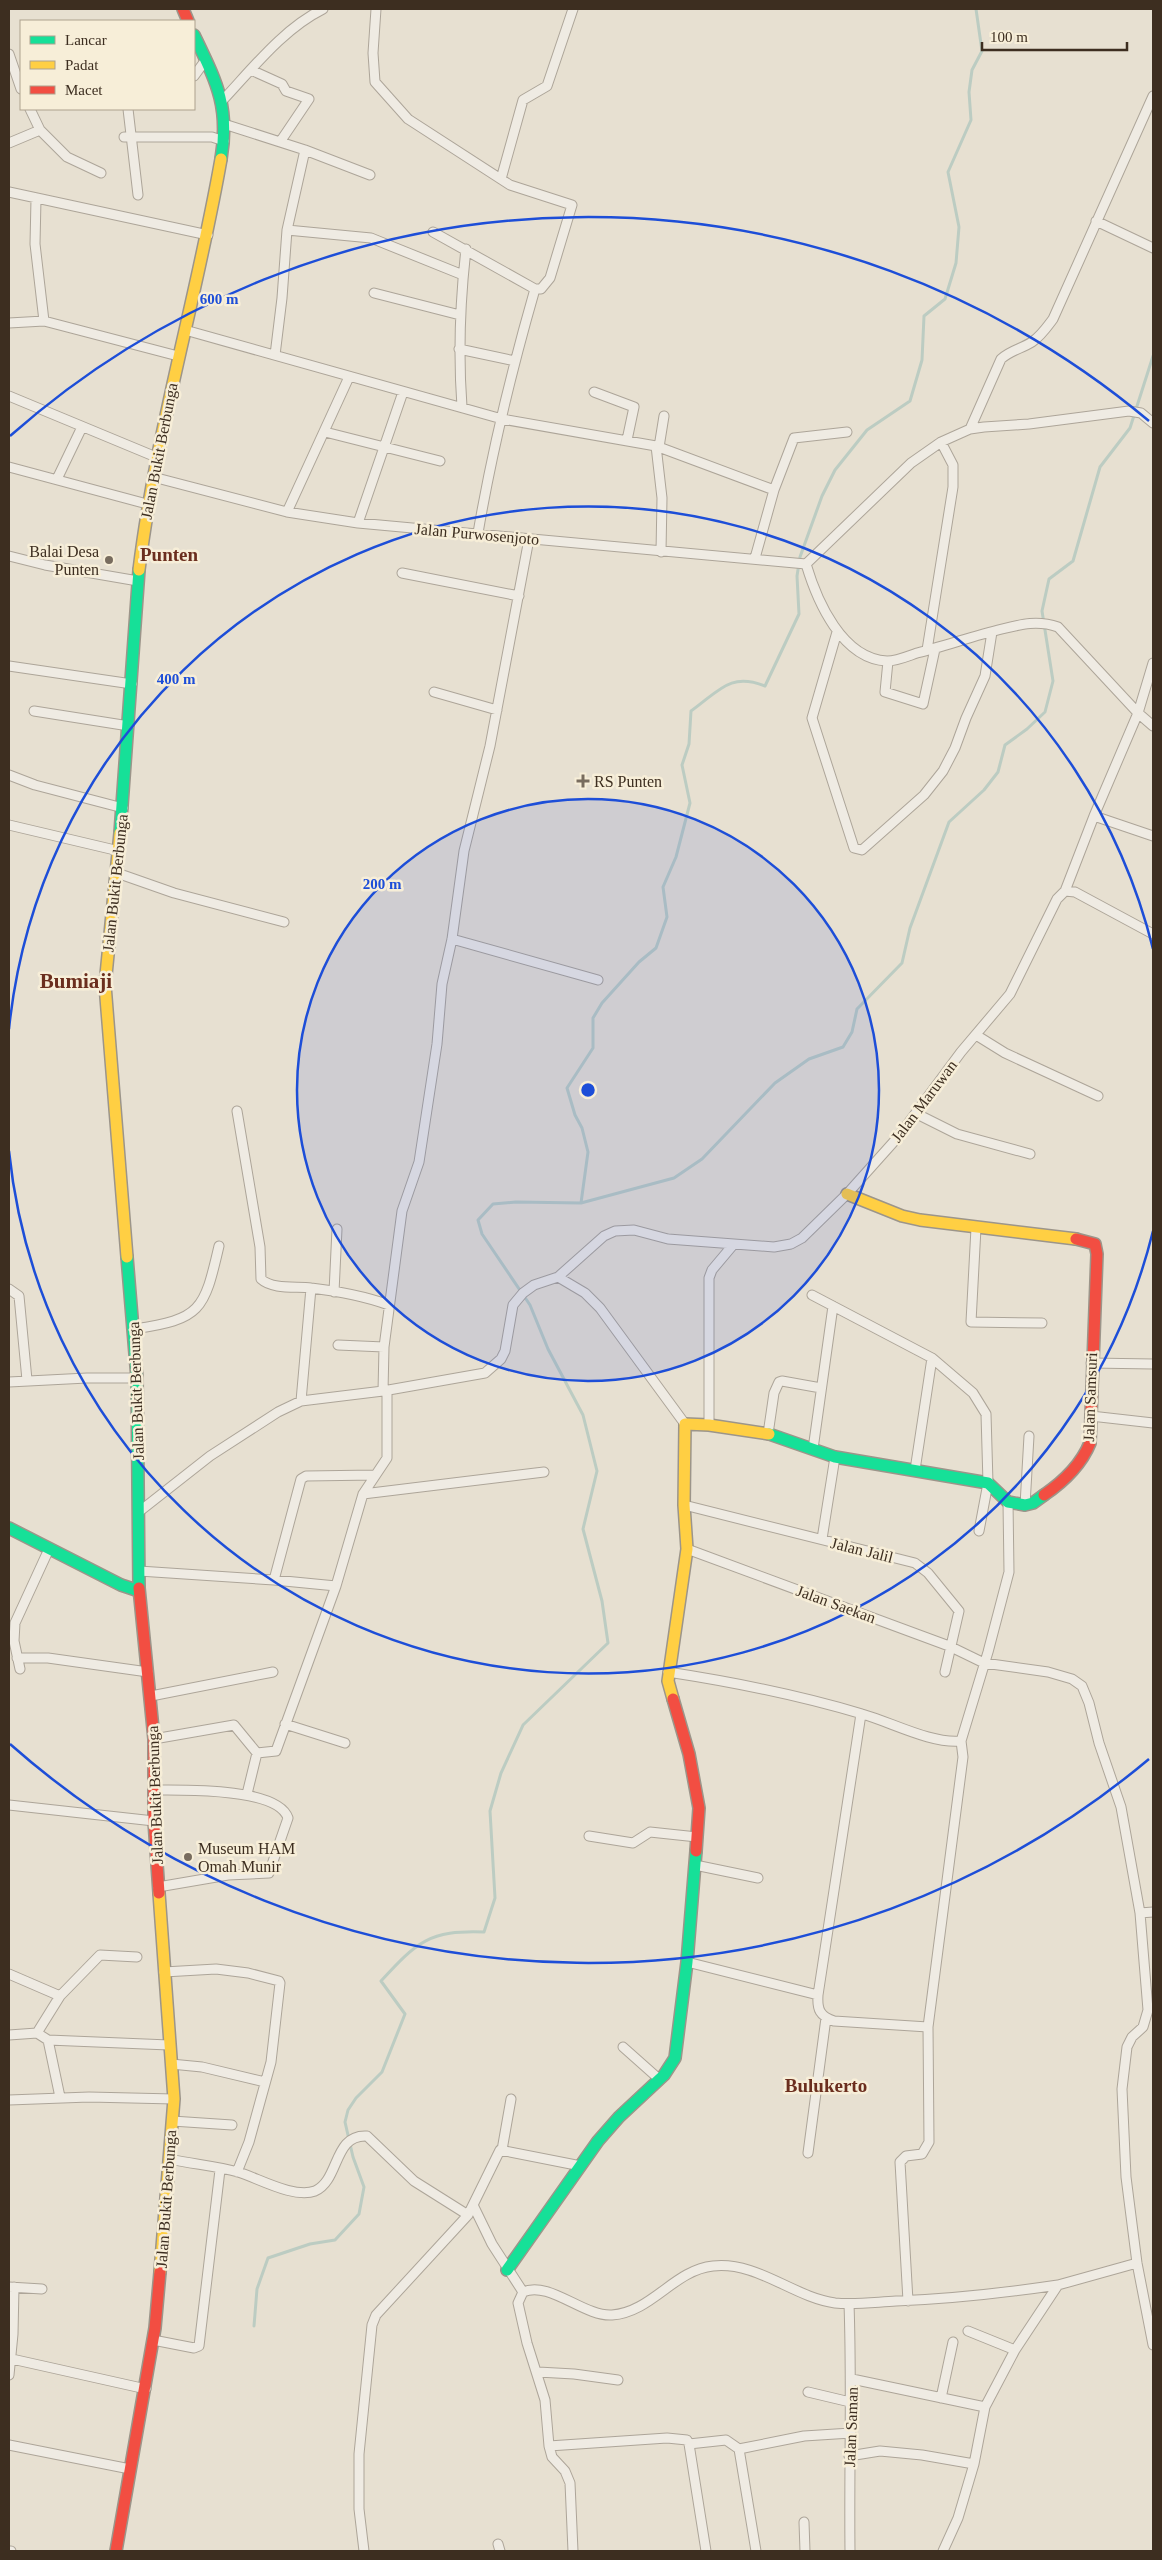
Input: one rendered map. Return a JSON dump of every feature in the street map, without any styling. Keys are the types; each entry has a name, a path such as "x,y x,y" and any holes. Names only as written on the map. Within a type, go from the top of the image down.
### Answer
{"main road":[{"name":"Jalan Bukit Berbunga","path":"116,2551 146,2389 153,2340 174,2099 154,1821 154,1739 139,1591 140,1511 137,1378 106,986 123,808 138,581 147,504 178,356 186,330 208,235 218,139 224,124 219,87 195,37"},
{"name":"Jalan Samsuri","path":"847,1194 902,1216 976,1228 1080,1239 1095,1244 1097,1254 1091,1363 1092,1416 1090,1443 1084,1458 1057,1486 1033,1503 1024,1505"},
{"path":"507,2270 611,2125 669,2071 674,2058 687,1962 699,1799 689,1754 671,1696 668,1672 687,1549 684,1505 685,1424 710,1425 768,1434 835,1457 988,1483 1008,1502 1024,1505"},
{"path":"9,1528 121,1585 139,1591"}],"street":[{"path":"222,101 289,33 310,16 324,9"},
{"path":"376,9 373,53 376,82 379,88 408,119 501,179 524,191 562,200 572,205 550,278 546,285 535,289"},
{"path":"501,179 523,100 547,86 574,9"},
{"path":"9,54 20,86"},
{"path":"195,75 205,61"},
{"path":"251,70 282,84 286,90 309,99 280,142"},
{"path":"970,429 1001,359 1009,351 1029,344 1040,336 1053,319 1153,96"},
{"path":"30,110 40,130 67,157 101,173"},
{"path":"128,110 128,137 138,195"},
{"path":"224,124 305,150 370,175"},
{"path":"9,143 40,130"},
{"path":"128,137 218,139"},
{"path":"275,355 282,298 287,230 305,150"},
{"path":"9,192 208,235"},
{"path":"36,199 35,244 44,322"},
{"path":"1096,221 1153,248"},
{"path":"287,230 371,238 463,275"},
{"path":"433,232 535,289"},
{"path":"462,407 459,349 466,249"},
{"path":"478,533 489,469 515,361 535,289"},
{"path":"374,292 460,315"},
{"path":"9,323 44,322 178,356"},
{"path":"186,330 502,419 658,446 774,490"},
{"path":"459,349 515,361"},
{"path":"287,512 349,377"},
{"path":"358,522 403,392"},
{"path":"594,392 634,407 627,440"},
{"path":"9,396 156,457"},
{"path":"1153,423 1141,413 1129,411 970,429 941,442 911,463 804,564 837,632 873,658 888,661 992,632 1029,623 1045,622 1058,627 1138,713 1153,726"},
{"path":"661,552 662,498 658,446 664,416"},
{"path":"57,479 82,427"},
{"path":"325,432 440,461"},
{"path":"755,558 774,490 796,437 848,432"},
{"path":"888,661 885,692 922,704 953,487 953,465 941,442"},
{"path":"9,467 147,504"},
{"name":"Jalan Purwosenjoto","path":"153,477 287,512 358,522 804,564"},
{"path":"256,1753 276,1751 336,1586 363,1494 387,1458 384,1348 402,1211 419,1162 437,1043 442,984 452,939 464,852 497,710 529,539"},
{"path":"9,556 45,565 138,581"},
{"path":"402,573 519,596"},
{"path":"837,632 812,718 854,848 858,851 862,850 889,828 917,801 943,771 955,748 985,676 992,632"},
{"name":"Jalan Maruwan","path":"558,1277 604,1236 623,1230 668,1239 733,1245 774,1247 791,1244 802,1238 847,1194 917,1114 961,1052 1010,994 1058,899 1065,891 1094,816 1138,713 1153,663"},
{"path":"9,666 132,684"},
{"path":"434,692 497,710"},
{"path":"34,712 129,726"},
{"path":"9,775 35,785 123,808"},
{"path":"1094,816 1153,836"},
{"path":"9,825 119,851"},
{"path":"117,874 174,893 284,922"},
{"path":"1065,891 1076,892 1153,934"},
{"path":"452,939 598,980"},
{"path":"976,1035 1005,1053 1098,1096"},
{"path":"237,1111 260,1247 261,1279 270,1284 311,1288 368,1298 389,1305"},
{"path":"917,1114 957,1134 1030,1154"},
{"path":"976,1228 971,1322 1042,1323"},
{"path":"334,1292 337,1229"},
{"path":"710,1425 709,1282 712,1270 733,1245"},
{"path":"134,1329 172,1323 191,1314 204,1296 220,1246"},
{"path":"140,1511 210,1456 278,1412 301,1401 385,1391 480,1376 491,1369 505,1352 513,1305 516,1299 534,1285 558,1277 585,1293 600,1308 685,1424"},
{"path":"301,1401 311,1288"},
{"path":"9,1289 20,1296 27,1380"},
{"path":"812,1295 932,1358 973,1392 986,1414 988,1483 979,1531"},
{"path":"813,1449 820,1388 833,1306"},
{"path":"338,1345 384,1348"},
{"path":"915,1470 932,1358"},
{"path":"1091,1363 1153,1364"},
{"path":"9,1382 137,1378"},
{"path":"768,1434 774,1393 778,1382 782,1380 820,1388"},
{"path":"1092,1416 1153,1423"},
{"path":"1024,1505 1029,1436"},
{"path":"822,1540 835,1457"},
{"path":"363,1494 544,1472"},
{"path":"274,1580 300,1479 306,1476 375,1475"},
{"path":"908,2301 900,2162 904,2157 922,2154 929,2142 928,2026 964,1757 961,1741 1009,1572 1008,1502"},
{"name":"Jalan Jalil","path":"684,1505 909,1561 921,1567 958,1608 959,1618 949,1646 945,1672"},
{"path":"20,1669 14,1641 13,1616 49,1549"},
{"name":"Jalan Saekan","path":"687,1549 949,1646 984,1663 1055,1673 1072,1679 1082,1686 1089,1703 1099,1744 1121,1807 1140,1913 1148,2010 1143,2027 1132,2038 1127,2047 1122,2089 1126,2177 1137,2263 1153,2345"},
{"path":"139,1571 336,1586"},
{"path":"17,1658 48,1658 148,1672"},
{"path":"151,1696 273,1672"},
{"path":"668,1672 724,1680 862,1714 944,1741 961,1741"},
{"path":"862,1714 818,1995 819,2011 826,2018 882,2025 928,2026"},
{"path":"285,1724 345,1743"},
{"path":"154,1739 234,1725 256,1753"},
{"path":"247,1794 256,1753"},
{"path":"154,1790 247,1794 267,1800 288,1815 270,1872 228,1875 158,1888"},
{"path":"9,1805 154,1821"},
{"path":"589,1836 632,1843 650,1832 697,1837"},
{"path":"695,1865 758,1878"},
{"path":"1140,1913 1153,1912"},
{"path":"38,2033 60,1996 102,1954 137,1958"},
{"path":"687,1962 818,1995"},
{"path":"164,1972 216,1970 248,1973 280,1982 271,2062 249,2142 237,2172"},
{"path":"9,1974 60,1996"},
{"path":"808,2153 826,2018"},
{"path":"9,2035 38,2033 48,2040 169,2045"},
{"path":"48,2040 60,2097"},
{"path":"623,2047 659,2079"},
{"path":"171,2064 202,2067 266,2082"},
{"path":"9,2100 60,2097 174,2099"},
{"path":"364,2551 359,2509 359,2454 372,2324 382,2308 468,2215 499,2152 502,2150 511,2099"},
{"path":"172,2121 232,2125"},
{"path":"170,2159 237,2172 288,2189 306,2192 314,2191 323,2184 349,2142 362,2136 372,2138 398,2168 414,2182 468,2215"},
{"path":"502,2150 581,2166"},
{"path":"153,2340 194,2348 199,2346 220,2170"},
{"path":"473,2205 507,2270 524,2292"},
{"path":"573,2551 570,2483 565,2471 552,2457 549,2446 545,2400 538,2372 527,2343 518,2303 524,2292 536,2289 594,2313 611,2315 636,2309 691,2272 712,2266 729,2265 782,2282 822,2300 849,2304 992,2295 1058,2285 1137,2263"},
{"path":"943,2551 958,2518 974,2464 985,2408 1015,2350 1058,2285"},
{"path":"9,2374 12,2358 11,2287 42,2290"},
{"name":"Jalan Saman","path":"849,2304 852,2379 849,2456 850,2551"},
{"path":"968,2331 1015,2350"},
{"path":"941,2398 954,2342"},
{"path":"12,2358 146,2389"},
{"path":"538,2372 574,2374 618,2380"},
{"path":"852,2379 985,2408"},
{"path":"808,2392 850,2402"},
{"path":"739,2449 804,2436 851,2433"},
{"path":"549,2446 680,2438 687,2440 706,2551"},
{"path":"689,2444 726,2440 739,2449 756,2551"},
{"path":"9,2445 130,2469"},
{"path":"849,2456 880,2452 922,2455 974,2464"},
{"path":"804,2522 805,2551"}],"waterway":[{"path":"581,1203 588,1152 582,1128 575,1115 567,1088 593,1048 593,1018 602,1003 639,962 656,948 667,917 663,887 676,857 690,803 682,765 689,744 691,711 717,691 734,682 753,682 765,686 799,614 797,576 800,557 822,496 835,470 867,430 910,401 922,360 924,316 945,299 956,263 959,227 948,172 971,120 969,92 972,70 982,51 976,9"},
{"path":"254,2326 257,2289 268,2258 310,2244 335,2240 359,2214 364,2187 353,2157 345,2122 348,2110 356,2098 382,2072 405,2014 381,1981 405,1957 425,1941 450,1933 484,1932 495,1898 490,1811 501,1773 523,1725 608,1643 602,1601 583,1529 597,1471 583,1415 548,1349 530,1305 482,1234 478,1220 493,1204 516,1202 581,1203 674,1178 702,1159 775,1083 809,1059 843,1047 852,1032 857,1009 902,963 910,928 949,822 984,790 998,772 1005,745 1027,729 1045,712 1053,681 1042,611 1049,579 1073,561 1100,467 1130,428 1153,356"}],"traffic: fast":[{"path":"195,37 215,80 219,94 224,124 221,159"},
{"path":"120,833 139,570"},
{"path":"127,1257 137,1378 139,1588"},
{"path":"769,1434 835,1457 988,1483 1008,1502 1025,1505 1033,1503 1044,1495"},
{"path":"9,1528 121,1585 139,1591"},
{"path":"507,2270 598,2141 619,2117 664,2075 675,2058 687,1962 696,1851"}],"traffic: slow":[{"path":"139,570 146,518 166,415 221,159"},
{"path":"120,833 105,985 127,1257"},
{"path":"847,1194 902,1216 920,1220 1076,1239"},
{"path":"673,1699 668,1681 687,1549 684,1505 685,1424 709,1425 769,1434"},
{"path":"159,1893 174,2099 160,2272"}],"traffic: jam":[{"path":"183,9 188,20"},
{"path":"1044,1495 1071,1472 1082,1459 1090,1443 1097,1254 1095,1244 1076,1239"},
{"path":"139,1588 154,1739 154,1821 159,1893"},
{"path":"673,1699 689,1754 699,1808 696,1851"},
{"path":"116,2551 155,2328 160,2272"}],"place":[{"name":"Balai Desa Punten","path":"109,560"},
{"name":"RS Punten","path":"583,781"},
{"name":"Museum HAM Omah Munir","path":"188,1857"}],"district":[{"name":"Punten","path":"169,554"},
{"name":"Bumiaji","path":"76,981"},
{"name":"Bulukerto","path":"826,2085"}]}
